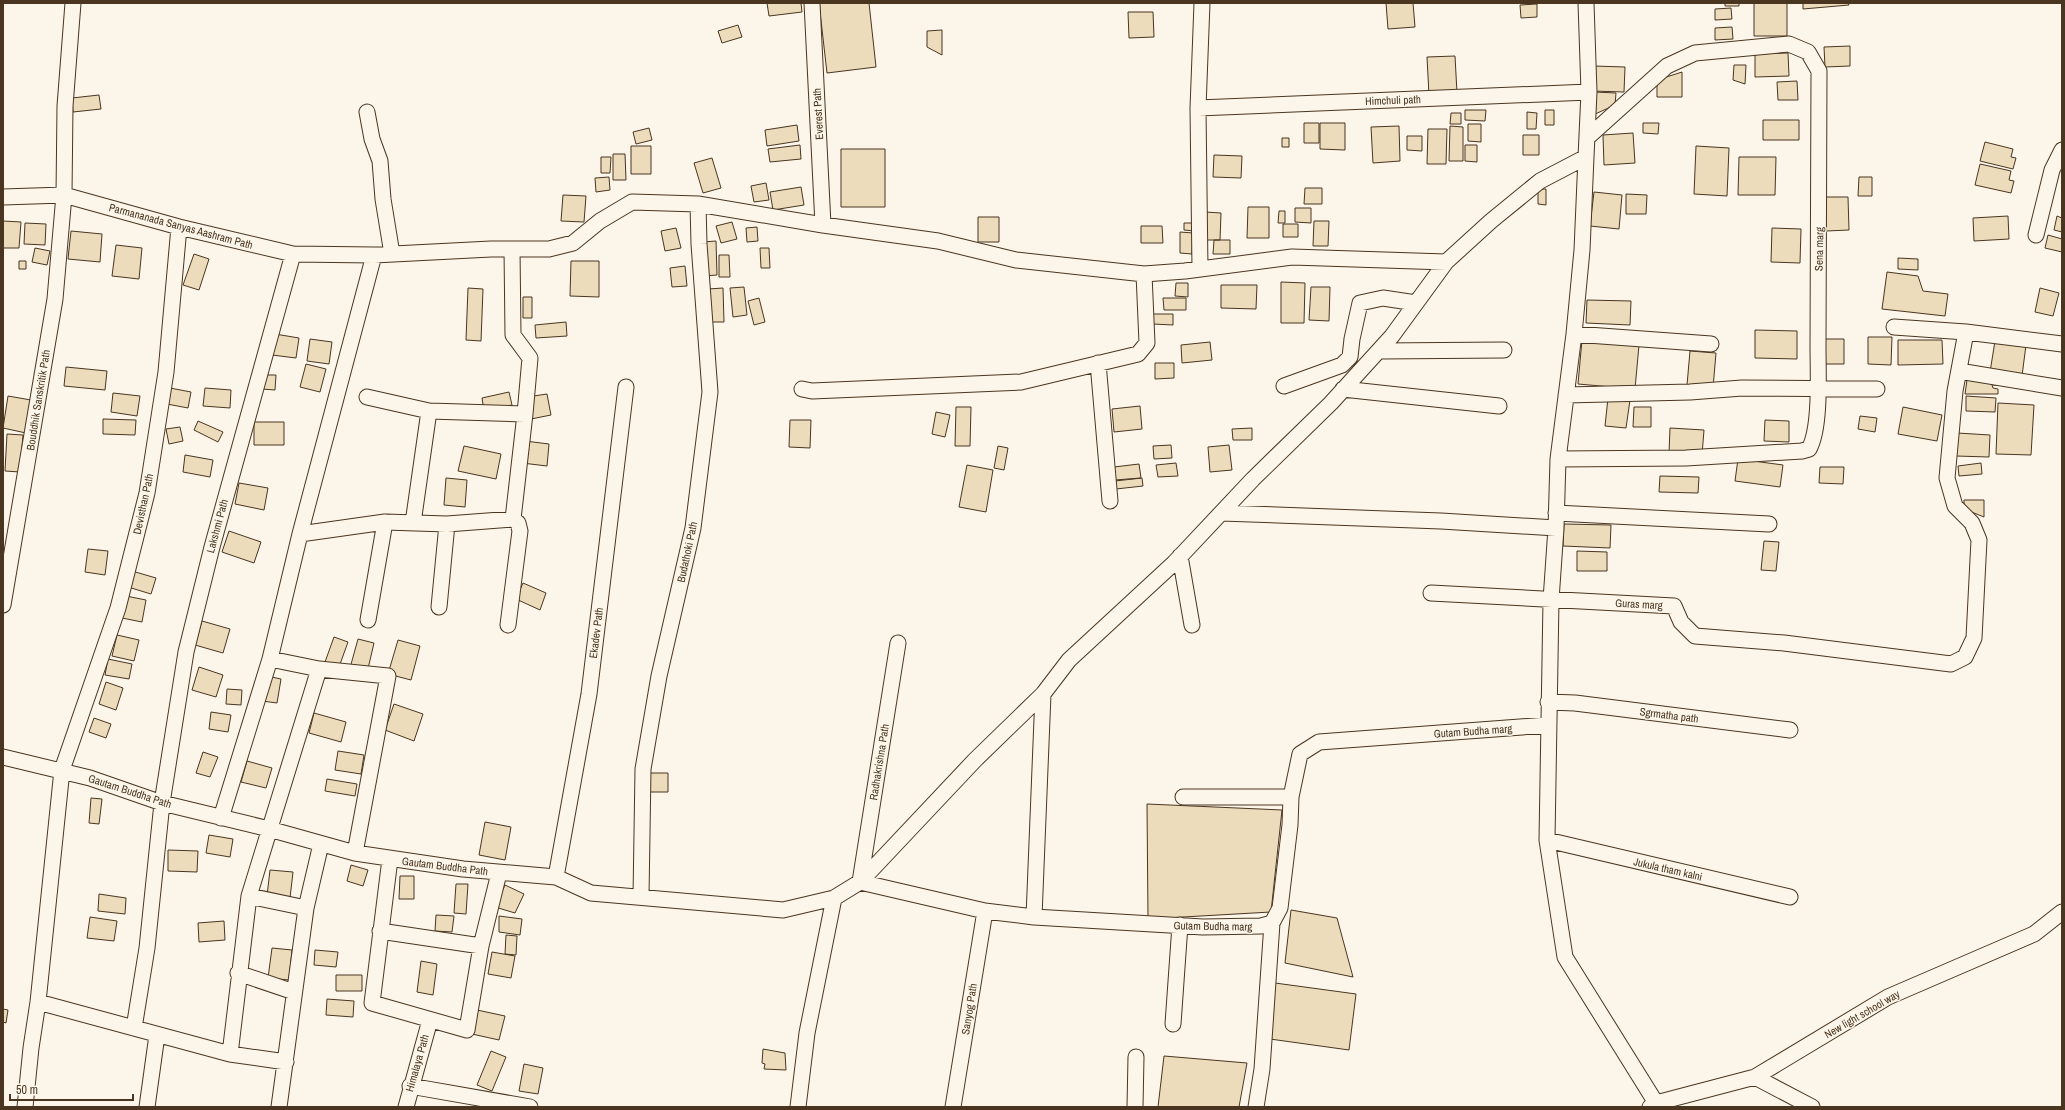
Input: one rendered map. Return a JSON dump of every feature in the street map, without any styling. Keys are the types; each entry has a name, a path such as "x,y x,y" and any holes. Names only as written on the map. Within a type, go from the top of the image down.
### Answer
{"street":[{"path":"64,195 65,106 74,3"},
{"name":"Everest Path","path":"812,3 823,225"},
{"path":"1200,269 1198,108 1202,3"},
{"path":"1586,3 1589,92 1582,250 1574,334 1558,459 1548,702 1547,840 1565,957 1653,1105"},
{"name":"Sena marg","path":"1558,459 1686,458 1802,451 1809,449 1814,440 1817,390 1820,232 1819,71 1808,52 1789,44 1695,53 1667,66 1587,138"},
{"name":"Himchuli path","path":"1198,108 1589,92"},
{"path":"367,112 372,139 380,161 383,199 392,254"},
{"path":"2036,235 2052,170 2062,150"},
{"path":"798,1107 807,1034 834,898 860,882 975,760 1043,694 1069,660 1180,556 1343,390 1380,351 1446,262 1491,221 1540,182 1586,157"},
{"name":"Parmananada Sanyas Aashram Path","path":"3,197 64,195 179,227 293,254 392,254 491,249 549,249 573,243 600,221 632,202 698,204 823,225 938,240 1016,260 1144,274 1200,269 1292,257 1446,262"},
{"name":"Bouddhik Sanskritik Path","path":"3,605 55,299 64,195"},
{"name":"Budathoki Path","path":"641,897 642,769 659,676 693,528 710,392 699,244 698,204"},
{"name":"Devisthan Path","path":"25,1107 31,1048 38,1002 62,770 118,608 147,493 166,372 179,227"},
{"path":"512,249 513,335 530,358 513,519"},
{"name":"Lakshmi Path","path":"134,1028 147,948 162,803 190,637 212,547 293,254"},
{"path":"221,818 270,659 300,534 374,254"},
{"path":"802,389 812,391 1021,382 1138,354 1147,343 1144,274"},
{"path":"1284,386 1342,365 1350,357 1352,339 1360,303 1382,298 1416,303"},
{"path":"1894,327 1966,332 2062,344"},
{"path":"1966,332 1959,371 2062,388"},
{"path":"1574,334 1711,344"},
{"path":"1380,351 1504,350"},
{"path":"1098,363 1110,501"},
{"name":"Guras marg","path":"1551,600 1674,606 1681,622 1695,636 1784,643 1951,664 1965,657 1974,638 1979,540 1972,523 1955,506 1947,478 1955,391 1959,371"},
{"name":"Ekadev Path","path":"556,878 588,694 626,387"},
{"path":"1566,394 1690,392 1742,388 1817,390 1877,389"},
{"path":"1343,390 1499,406"},
{"path":"367,397 429,411 525,414"},
{"path":"413,523 429,411"},
{"path":"1221,513 1442,521 1556,528"},
{"path":"1556,513 1769,524"},
{"path":"300,534 385,522 447,524 513,519 518,523 520,531 508,625"},
{"path":"368,620 385,522"},
{"path":"439,607 447,524"},
{"path":"1180,556 1192,624"},
{"path":"1431,593 1551,600"},
{"name":"Radhakrishna Path","path":"860,882 898,643"},
{"path":"270,659 319,668 388,676 355,853"},
{"path":"230,1054 238,973 248,896 319,668"},
{"path":"1034,917 1043,694"},
{"name":"Sgrmatha path","path":"1548,702 1574,703 1790,730"},
{"name":"Gutam Budha marg","path":"860,882 985,911 1034,917 1203,927 1261,926 1272,923 1280,908 1290,826 1291,797 1300,754 1319,742 1548,725"},
{"name":"Gautam Buddha Path","path":"3,757 62,770 90,778 162,803 269,829 355,853 390,859 463,870 556,878 591,893 783,910 834,898"},
{"path":"1183,797 1291,797"},
{"name":"Jukula tham kalni","path":"1547,840 1790,897"},
{"path":"279,1107 306,908 321,844"},
{"path":"390,859 372,1003 467,1030 481,946 499,873"},
{"path":"248,896 306,908"},
{"name":"Sanyog Path","path":"953,1107 985,911"},
{"name":"New light school way","path":"1653,1105 1755,1077 1888,997 2034,934 2062,912"},
{"path":"1256,1107 1262,1068 1272,923"},
{"path":"1173,1024 1180,925"},
{"path":"380,931 481,946"},
{"path":"238,973 294,992"},
{"path":"38,1002 230,1054 286,1062"},
{"name":"Himalaya Path","path":"406,1107 410,1086 430,1020"},
{"path":"147,1107 157,1035"},
{"path":"1135,1107 1136,1057"},
{"path":"1755,1077 1812,1107"},
{"path":"410,1086 530,1107"}],"building":[{"path":"767,3 801,3 802,12 769,16"},
{"path":"819,3 869,3 876,67 827,73"},
{"path":"1386,3 1413,3 1415,27 1388,29"},
{"path":"1725,3 1739,3 1739,6 1725,6"},
{"path":"1754,3 1787,3 1787,36 1754,36"},
{"path":"1803,3 1848,3 1849,5 1803,9"},
{"path":"1537,4 1537,17 1521,18 1520,5"},
{"path":"1731,8 1732,19 1715,20 1715,9"},
{"path":"1128,12 1153,12 1154,37 1129,38"},
{"path":"738,25 742,37 722,43 718,31"},
{"path":"1732,27 1733,39 1715,40 1715,28"},
{"path":"942,30 942,55 927,47 927,31"},
{"path":"1850,46 1850,66 1825,67 1824,47"},
{"path":"1788,53 1789,76 1755,77 1755,54"},
{"path":"1455,56 1457,93 1429,95 1427,57"},
{"path":"1734,65 1746,65 1745,84 1733,80"},
{"path":"1594,66 1625,67 1624,92 1592,91"},
{"path":"1682,72 1682,97 1657,97 1657,80"},
{"path":"1797,81 1798,100 1778,100 1777,82"},
{"path":"1594,92 1616,93 1615,105 1593,115"},
{"path":"99,95 101,109 73,112 72,98"},
{"path":"1465,110 1486,110 1485,121 1465,120"},
{"path":"1545,110 1554,110 1554,125 1545,125"},
{"path":"1527,112 1537,113 1536,129 1527,129"},
{"path":"1451,113 1461,113 1461,124 1450,124"},
{"path":"1763,120 1799,120 1799,140 1763,140"},
{"path":"1304,123 1319,123 1319,143 1304,143"},
{"path":"1320,123 1345,123 1345,150 1320,149"},
{"path":"1643,123 1659,123 1658,134 1643,133"},
{"path":"1468,124 1481,124 1481,142 1468,141"},
{"path":"797,125 799,141 767,146 765,130"},
{"path":"1399,126 1400,161 1373,163 1371,127"},
{"path":"1450,126 1463,127 1463,161 1449,161"},
{"path":"649,128 652,140 636,144 633,132"},
{"path":"1428,129 1447,129 1446,164 1427,164"},
{"path":"1633,133 1635,163 1604,165 1603,135"},
{"path":"1523,135 1539,135 1539,155 1523,155"},
{"path":"1407,136 1422,136 1422,151 1407,150"},
{"path":"1282,138 1289,138 1289,147 1282,147"},
{"path":"1985,142 2013,149 2011,157 2016,158 2013,169 1980,161"},
{"path":"800,145 801,159 770,162 768,149"},
{"path":"1465,145 1477,145 1477,162 1465,161"},
{"path":"631,146 651,146 651,174 631,174"},
{"path":"1696,146 1729,148 1727,196 1694,194"},
{"path":"841,149 885,149 885,207 841,207"},
{"path":"613,154 625,154 626,180 613,180"},
{"path":"1214,155 1242,156 1241,178 1213,177"},
{"path":"601,157 611,157 610,173 601,173"},
{"path":"1739,157 1776,157 1775,195 1738,195"},
{"path":"712,158 721,188 703,193 694,163"},
{"path":"1980,164 2011,171 2009,180 2014,181 2011,193 1975,185"},
{"path":"609,177 610,190 596,192 595,178"},
{"path":"1859,177 1872,177 1872,196 1858,196"},
{"path":"766,183 769,200 754,202 751,186"},
{"path":"801,187 804,205 773,210 770,192"},
{"path":"1305,188 1322,188 1322,204 1304,204"},
{"path":"1538,189 1546,189 1546,205 1538,204"},
{"path":"1594,192 1622,195 1619,229 1590,226"},
{"path":"1626,194 1647,195 1646,214 1626,214"},
{"path":"563,195 586,196 584,222 561,221"},
{"path":"1826,197 1848,197 1849,230 1826,231"},
{"path":"1248,207 1269,207 1269,238 1247,238"},
{"path":"1295,208 1311,208 1311,223 1295,222"},
{"path":"1279,211 1285,211 1285,223 1278,223"},
{"path":"1205,212 1221,213 1220,240 1205,240"},
{"path":"2008,216 2009,239 1974,241 1973,218"},
{"path":"2057,216 2062,218 2062,232 2054,230"},
{"path":"978,217 999,217 999,242 978,242"},
{"path":"3,221 21,222 19,248 3,248"},
{"path":"1314,221 1329,221 1328,246 1313,246"},
{"path":"732,222 737,239 721,243 716,226"},
{"path":"25,223 46,224 45,245 24,244"},
{"path":"1184,223 1194,223 1194,231 1184,230"},
{"path":"1283,224 1298,224 1298,237 1283,237"},
{"path":"1141,226 1162,226 1163,243 1141,243"},
{"path":"757,227 758,241 747,242 746,228"},
{"path":"676,228 681,248 665,251 661,231"},
{"path":"1772,228 1801,229 1800,263 1771,262"},
{"path":"71,231 102,234 100,262 68,259"},
{"path":"1180,232 1193,233 1192,254 1180,253"},
{"path":"2048,235 2062,239 2062,252 2045,248"},
{"path":"1214,240 1230,240 1230,254 1213,254"},
{"path":"716,241 717,275 704,276 703,242"},
{"path":"116,245 142,248 139,279 112,276"},
{"path":"35,248 50,251 47,265 32,262"},
{"path":"760,248 769,248 770,268 761,268"},
{"path":"194,254 209,259 199,290 183,285"},
{"path":"719,255 729,255 730,277 719,277"},
{"path":"1898,258 1918,259 1918,270 1898,269"},
{"path":"19,261 26,261 26,269 19,269"},
{"path":"571,261 599,261 599,297 570,296"},
{"path":"685,266 687,286 672,287 670,268"},
{"path":"1887,272 1918,276 1923,291 1948,294 1945,316 1882,309"},
{"path":"1281,282 1305,283 1304,323 1281,323"},
{"path":"1176,283 1188,283 1188,297 1175,296"},
{"path":"1221,285 1257,285 1256,309 1221,308"},
{"path":"744,287 747,315 733,317 730,288"},
{"path":"1311,287 1330,287 1329,321 1309,320"},
{"path":"468,288 483,289 481,341 466,340"},
{"path":"723,288 724,322 709,322 708,289"},
{"path":"2040,288 2059,293 2053,316 2035,312"},
{"path":"523,297 532,297 532,318 523,318"},
{"path":"759,298 765,322 754,325 748,301"},
{"path":"1163,298 1186,298 1186,310 1164,310"},
{"path":"1587,300 1631,301 1630,325 1586,323"},
{"path":"1153,314 1173,314 1173,325 1153,324"},
{"path":"566,322 567,336 536,338 535,325"},
{"path":"1755,330 1797,331 1797,359 1755,358"},
{"path":"275,334 299,338 296,358 272,355"},
{"path":"1868,337 1892,337 1891,365 1868,364"},
{"path":"310,339 332,342 329,364 307,361"},
{"path":"1824,339 1844,339 1844,364 1823,364"},
{"path":"1582,340 1639,345 1635,389 1578,384"},
{"path":"1898,340 1942,340 1943,364 1898,365"},
{"path":"1995,341 2026,345 2022,376 1990,372"},
{"path":"1210,342 1212,360 1182,363 1181,345"},
{"path":"1690,351 1716,353 1713,388 1687,385"},
{"path":"1155,363 1174,363 1174,378 1155,379"},
{"path":"306,364 326,369 320,392 300,387"},
{"path":"66,367 107,371 105,390 64,386"},
{"path":"263,375 276,375 275,390 262,389"},
{"path":"1967,380 1997,381 1998,385 1992,385 1993,388 1998,389 1998,394 1965,394"},
{"path":"170,388 191,392 188,408 167,404"},
{"path":"205,388 231,390 230,408 203,406"},
{"path":"509,392 512,405 484,411 482,398"},
{"path":"113,393 140,396 137,416 111,412"},
{"path":"547,394 551,415 531,419 527,397"},
{"path":"8,396 31,400 26,433 3,428"},
{"path":"1966,396 1996,398 1995,412 1966,411"},
{"path":"1608,398 1630,400 1626,428 1605,426"},
{"path":"1998,403 2034,405 2031,455 1996,454"},
{"path":"1140,406 1142,429 1114,432 1112,409"},
{"path":"956,407 971,407 970,446 955,446"},
{"path":"1634,407 1651,407 1651,427 1633,427"},
{"path":"1903,407 1942,415 1937,441 1898,434"},
{"path":"936,412 950,415 945,437 932,434"},
{"path":"1860,416 1877,418 1875,432 1858,429"},
{"path":"103,419 136,420 135,435 103,434"},
{"path":"790,420 811,420 810,448 789,447"},
{"path":"1765,420 1789,421 1789,442 1764,441"},
{"path":"198,421 223,432 218,442 194,430"},
{"path":"254,422 284,422 284,445 254,445"},
{"path":"180,427 183,441 169,444 166,429"},
{"path":"1252,428 1252,440 1233,440 1232,429"},
{"path":"1670,428 1704,430 1702,455 1669,453"},
{"path":"1957,433 1990,435 1989,457 1956,456"},
{"path":"7,434 23,435 20,472 5,471"},
{"path":"525,441 549,444 547,466 522,463"},
{"path":"1171,445 1172,458 1154,459 1153,446"},
{"path":"1229,445 1232,470 1210,472 1208,447"},
{"path":"464,446 501,454 496,479 458,471"},
{"path":"998,446 1008,448 1004,470 994,468"},
{"path":"185,455 213,460 210,477 183,472"},
{"path":"1738,459 1783,465 1780,487 1735,481"},
{"path":"1176,463 1178,476 1158,477 1156,465"},
{"path":"1981,463 1982,474 1959,476 1958,466"},
{"path":"1139,464 1141,478 1115,480 1114,467"},
{"path":"967,465 993,470 986,512 959,507"},
{"path":"1820,467 1844,467 1843,484 1819,483"},
{"path":"1660,476 1699,477 1698,493 1659,492"},
{"path":"446,478 467,480 465,507 444,505"},
{"path":"1142,478 1143,486 1116,489 1115,481"},
{"path":"239,483 268,488 264,510 235,504"},
{"path":"1964,500 1984,500 1984,517 1964,509"},
{"path":"1564,524 1611,525 1610,548 1563,546"},
{"path":"229,531 261,542 254,563 222,552"},
{"path":"1764,541 1779,542 1776,571 1761,570"},
{"path":"88,549 108,551 105,575 85,572"},
{"path":"1577,551 1607,552 1607,571 1577,571"},
{"path":"132,571 156,578 151,594 128,587"},
{"path":"523,583 546,593 540,610 516,599"},
{"path":"126,596 146,600 142,622 122,618"},
{"path":"202,621 230,629 223,653 195,645"},
{"path":"117,635 139,640 134,661 112,656"},
{"path":"334,637 348,642 339,667 325,662"},
{"path":"358,639 374,643 367,673 350,668"},
{"path":"398,640 420,646 411,680 388,674"},
{"path":"108,659 132,664 129,679 105,675"},
{"path":"199,667 223,675 216,697 192,690"},
{"path":"267,676 281,679 277,703 262,701"},
{"path":"106,682 123,688 116,710 99,704"},
{"path":"227,689 242,690 241,705 226,704"},
{"path":"394,704 423,714 414,741 385,730"},
{"path":"211,712 231,715 228,732 209,729"},
{"path":"314,713 346,722 341,742 309,733"},
{"path":"94,718 111,724 106,738 89,732"},
{"path":"338,751 364,755 361,774 335,770"},
{"path":"203,752 218,757 210,777 196,773"},
{"path":"247,761 272,768 266,788 241,782"},
{"path":"646,773 668,773 668,792 646,792"},
{"path":"327,779 357,784 355,796 325,791"},
{"path":"91,798 102,799 99,824 89,823"},
{"path":"1147,804 1282,810 1271,912 1148,919"},
{"path":"485,822 511,827 505,860 479,855"},
{"path":"209,835 233,839 230,857 206,853"},
{"path":"168,850 198,851 197,872 168,871"},
{"path":"351,865 368,870 363,886 347,881"},
{"path":"270,870 293,872 290,898 267,896"},
{"path":"400,876 414,876 414,899 399,899"},
{"path":"456,884 468,884 466,914 454,913"},
{"path":"505,885 524,894 515,913 495,907"},
{"path":"99,894 126,898 125,914 98,911"},
{"path":"1291,910 1337,918 1353,977 1285,963"},
{"path":"436,915 454,916 452,932 435,931"},
{"path":"499,916 522,919 520,935 499,932"},
{"path":"90,917 117,921 114,941 87,938"},
{"path":"224,921 225,940 199,942 198,923"},
{"path":"506,935 517,936 516,955 505,954"},
{"path":"272,948 292,950 289,980 268,978"},
{"path":"315,950 338,952 336,967 314,965"},
{"path":"492,952 515,956 511,978 488,974"},
{"path":"421,961 437,964 433,995 417,992"},
{"path":"336,975 362,975 362,991 336,991"},
{"path":"1275,983 1356,994 1349,1050 1270,1039"},
{"path":"327,999 354,1001 353,1017 326,1015"},
{"path":"3,1009 8,1010 6,1023 3,1022"},
{"path":"477,1010 505,1016 499,1040 472,1034"},
{"path":"763,1049 785,1053 786,1070 764,1069 765,1064 762,1063"},
{"path":"491,1051 506,1057 492,1091 477,1085"},
{"path":"1164,1056 1247,1063 1239,1107 1158,1107"},
{"path":"524,1064 543,1068 538,1094 519,1091"}]}
